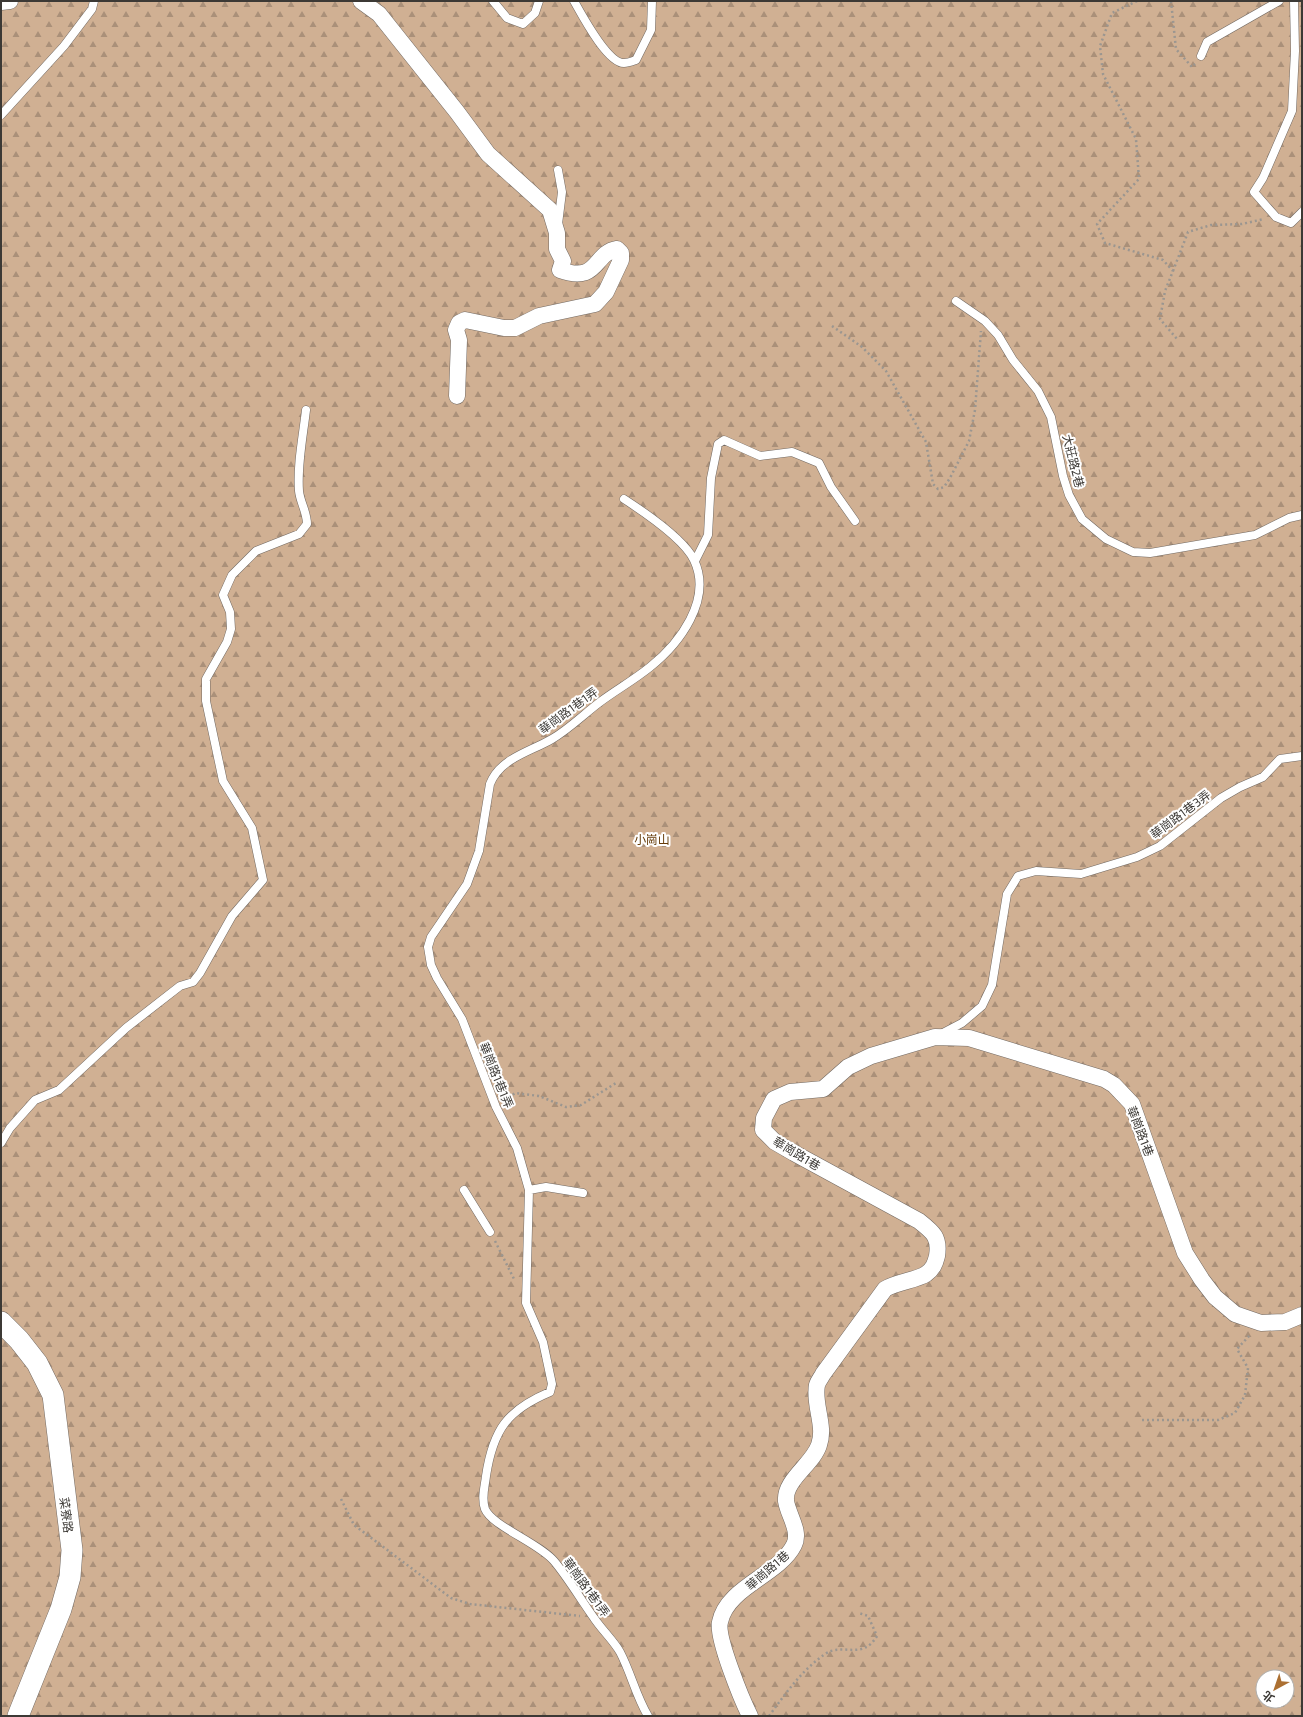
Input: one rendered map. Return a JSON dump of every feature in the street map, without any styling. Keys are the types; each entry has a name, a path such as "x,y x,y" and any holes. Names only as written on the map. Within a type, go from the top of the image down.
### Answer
{"street":[{"path":"1,2 10,1"},
{"path":"361,1 379,14 457,112 488,154 550,210 557,233 557,249 563,261 560,270 572,274 584,273 593,267 610,250 616,249 621,253 621,260 606,292 595,304 539,316 515,328 504,328 465,320 459,323 456,330 459,340 456,396"},
{"name":"華崗路1巷","path":"750,1716 742,1700 721,1638 719,1623 724,1611 734,1598 789,1554 795,1543 796,1532 786,1500 789,1485 819,1446 821,1436 817,1384 885,1289 894,1284 926,1274 935,1264 939,1245 931,1231 919,1221 775,1142 763,1130 764,1118 774,1099 790,1092 823,1090 848,1067 871,1056 935,1037 968,1038 1104,1079 1114,1086 1132,1104 1185,1252 1215,1297 1235,1314 1261,1323 1285,1322 1302,1315"},
{"name":"菜寮路","path":"1,1322 19,1340 37,1363 52,1396 72,1550 70,1577 61,1609 18,1716"}],"lane":[{"path":"1,116 64,46 92,9 94,1"},
{"path":"493,1 508,18 523,24 535,13 539,1"},
{"path":"574,1 591,31 613,58 623,63 636,60 652,30 652,1"},
{"path":"1201,56 1207,42 1279,1"},
{"path":"1294,1 1295,51 1292,111 1263,178 1254,192 1276,216 1291,223 1302,212"},
{"path":"557,233 562,192 558,170"},
{"name":"大莊路2巷","path":"956,301 985,321 998,335 1013,360 1038,391 1051,417 1063,476 1069,495 1082,519 1106,539 1132,552 1150,553 1255,535 1289,518 1302,515"},
{"path":"1,1143 10,1128 35,1100 59,1090 126,1028 180,986 193,982 200,973 232,916 263,880 252,828 223,781 206,701 206,679 227,642 231,629 230,612 223,595 232,575 256,551 299,534 307,524 307,516 299,492 300,460 306,410"},
{"path":"695,561 708,535 711,478 718,444 724,440 760,456 792,452 819,463 831,487 855,521"},
{"name":"華崗路1巷1弄","path":"624,499 669,532 689,552 695,561 699,576 699,596 692,618 674,644 650,667 601,701 553,738 501,766 494,775 490,784 478,851 467,884 431,937 428,947 431,965 437,978 462,1019 496,1107 517,1148 529,1190 526,1303 543,1342 552,1384 550,1392 528,1401 506,1420 497,1433 489,1459 483,1498 485,1509 496,1522 530,1541 553,1560 620,1652 642,1706 648,1716"},
{"name":"華崗路1巷3弄","path":"935,1037 962,1023 982,1006 992,985 1007,894 1018,876 1036,871 1081,874 1137,858 1160,846 1221,798 1240,787 1263,777 1280,759 1302,756"},
{"path":"529,1190 546,1187 583,1193"},
{"path":"464,1190 490,1232"}],"path":[{"path":"1137,1 1112,14 1100,46 1103,74 1136,139 1139,178 1097,224 1105,243 1163,260 1172,271"},
{"path":"1171,1 1176,49 1192,67 1201,56"},
{"path":"1177,339 1160,319 1165,291 1188,232 1211,225 1242,224 1276,216"},
{"path":"832,326 862,347 886,371 926,442 933,484 938,489 944,487 950,478 969,441 975,410 980,333 985,321"},
{"path":"496,1107 516,1093 539,1096 566,1107 581,1105 616,1083"},
{"path":"490,1232 526,1303"},
{"path":"1142,1420 1218,1420 1235,1413 1245,1395 1248,1368 1237,1349 1261,1323"},
{"path":"341,1499 354,1524 451,1598 470,1604 582,1616 596,1620"},
{"path":"769,1716 797,1678 826,1653 841,1650 861,1650 872,1644 877,1636 868,1616 859,1613"}],"green space":[{"name":"小崗山","path":"1,1 1302,1 1302,1716 1,1716"}]}
